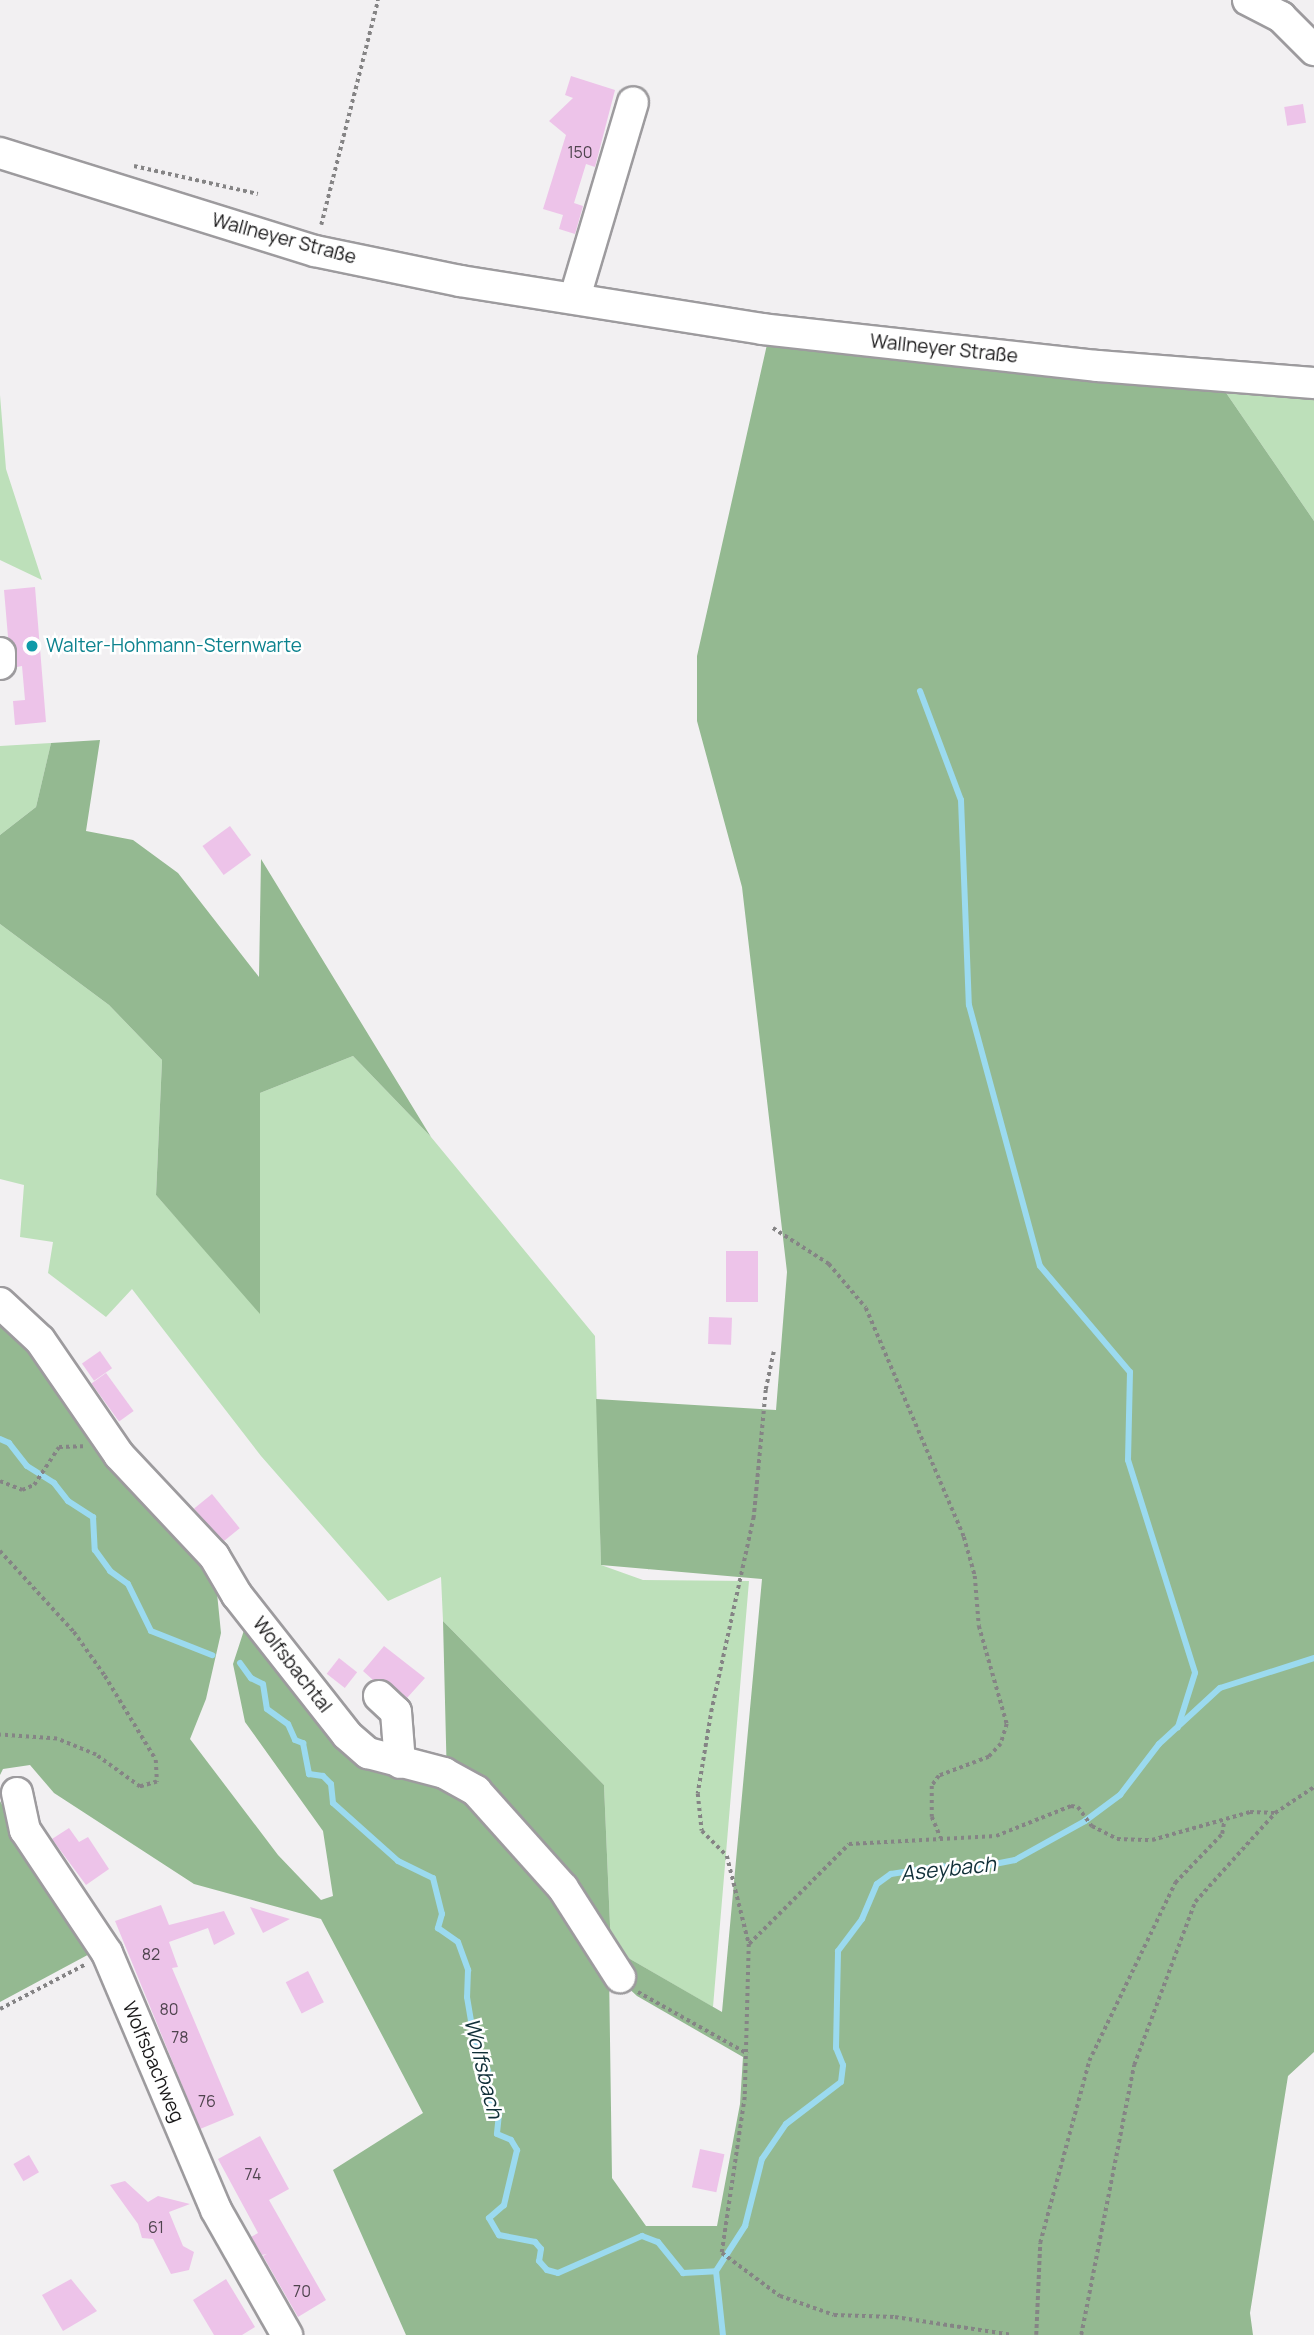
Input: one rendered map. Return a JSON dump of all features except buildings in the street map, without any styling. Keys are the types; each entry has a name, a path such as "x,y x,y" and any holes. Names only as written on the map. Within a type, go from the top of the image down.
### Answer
{"street":[{"path":"1248,0 1281,17 1314,50"},
{"path":"575,297 633,102"},
{"name":"Wallneyer Straße","path":"0,153 315,251 460,281 575,297 762,329 1111,367 1314,383"},
{"path":"0,653 0,664"},
{"name":"Wolfsbachtal","path":"0,1303 40,1340 119,1455 214,1556 237,1595 347,1735 368,1753 444,1773 475,1791 563,1888 620,1977"},
{"path":"379,1696 396,1712 400,1763"},
{"name":"Wolfsbachweg","path":"17,1793 25,1830 107,1953 216,2210 287,2335"}],"path":[{"path":"315,251 378,0"},
{"path":"773,1228 830,1264 866,1308 905,1391 968,1550 979,1626 1007,1724 1001,1744 989,1757 939,1776 932,1786 932,1817 941,1838"},
{"path":"774,1353 766,1390 754,1517 712,1709 698,1794 702,1831 727,1856 748,1944 748,2054 722,2253 780,2296 834,2315 895,2317 1013,2335"},
{"path":"0,1481 22,1490 34,1485 59,1447 80,1445 119,1455"},
{"path":"0,1550 74,1632 105,1676 156,1760 157,1782 140,1787 96,1755 57,1739 0,1735"},
{"path":"1081,2335 1122,2111 1143,2037 1195,1902 1275,1812 1314,1787"},
{"path":"748,1944 849,1844 996,1836 1071,1806 1091,1826 1117,1839 1152,1840 1224,1821 1250,1811 1275,1812"},
{"path":"1036,2335 1040,2243 1089,2061 1175,1883 1222,1834 1224,1821"},
{"path":"0,2009 107,1953"},
{"path":"620,1977 642,1995 748,2054"}],"green space":[{"path":"768,340 1220,384 1314,521 1314,2052 1288,2076 1250,2313 1253,2335 406,2335 333,2170 423,2113 321,1919 194,1884 54,1793 30,1765 3,1769 0,1775 0,1324 5,1324 45,1359 215,1573 221,1633 206,1699 190,1739 278,1855 321,1900 333,1896 323,1831 245,1722 233,1664 247,1621 345,1749 447,1782 443,1621 604,1785 611,1948 722,2012 762,1579 601,1565 596,1399 776,1410 787,1272 742,887 697,721 697,656","holes":["609,1970 637,1996 743,2057 740,2104 717,2226 646,2226 612,2178"]},
{"path":"1220,384 1314,393 1314,521"},
{"path":"0,395 6,469 42,580 0,560"},
{"path":"100,740 86,831 133,840 178,873 259,977 261,859 431,1137 353,1056 260,1093 260,1314 156,1195 162,1060 109,1005 0,924 0,835 36,807 51,743"},
{"path":"51,743 36,807 0,835 0,746"},
{"path":"0,924 109,1005 162,1060 156,1195 260,1312 260,1093 353,1056 431,1137 595,1336 601,1565 643,1580 749,1581 713,2007 611,1948 604,1785 443,1621 441,1577 388,1601 261,1456 132,1289 106,1317 48,1273 53,1242 20,1237 24,1185 0,1179"},
{"path":"0,1801 32,1860 95,1951 0,2002"}],"waterway":[{"path":"920,691 961,800 969,1005 1040,1266 1130,1372 1128,1460 1195,1673 1178,1727"},
{"name":"Wolfsbach","path":"0,1439 9,1443 27,1466 54,1483 68,1501 93,1517 95,1550 110,1571 128,1584 151,1631 212,1655"},
{"name":"Aseybach","path":"716,2271 745,2226 762,2159 786,2124 841,2082 843,2065 836,2048 838,1951 862,1919 877,1884 891,1874 941,1866 964,1870 1015,1860 1085,1821 1120,1795 1159,1744 1220,1688 1314,1658"},
{"name":"Wolfsbach","path":"240,1663 251,1678 263,1684 267,1709 288,1724 295,1740 303,1743 309,1774 323,1776 331,1784 333,1803 398,1861 433,1878 442,1914 438,1928 458,1942 468,1970 467,1997 475,2045 488,2071 490,2100 499,2114 497,2134 511,2140 517,2150 504,2205 489,2218 499,2235 535,2242 541,2249 539,2261 547,2270 558,2273 642,2236 658,2242 683,2273 716,2271"},
{"name":"Wolfsbach","path":"716,2271 723,2335"}],"place":[{"name":"Walter-Hohmann-Sternwarte","path":"32,646"}]}
